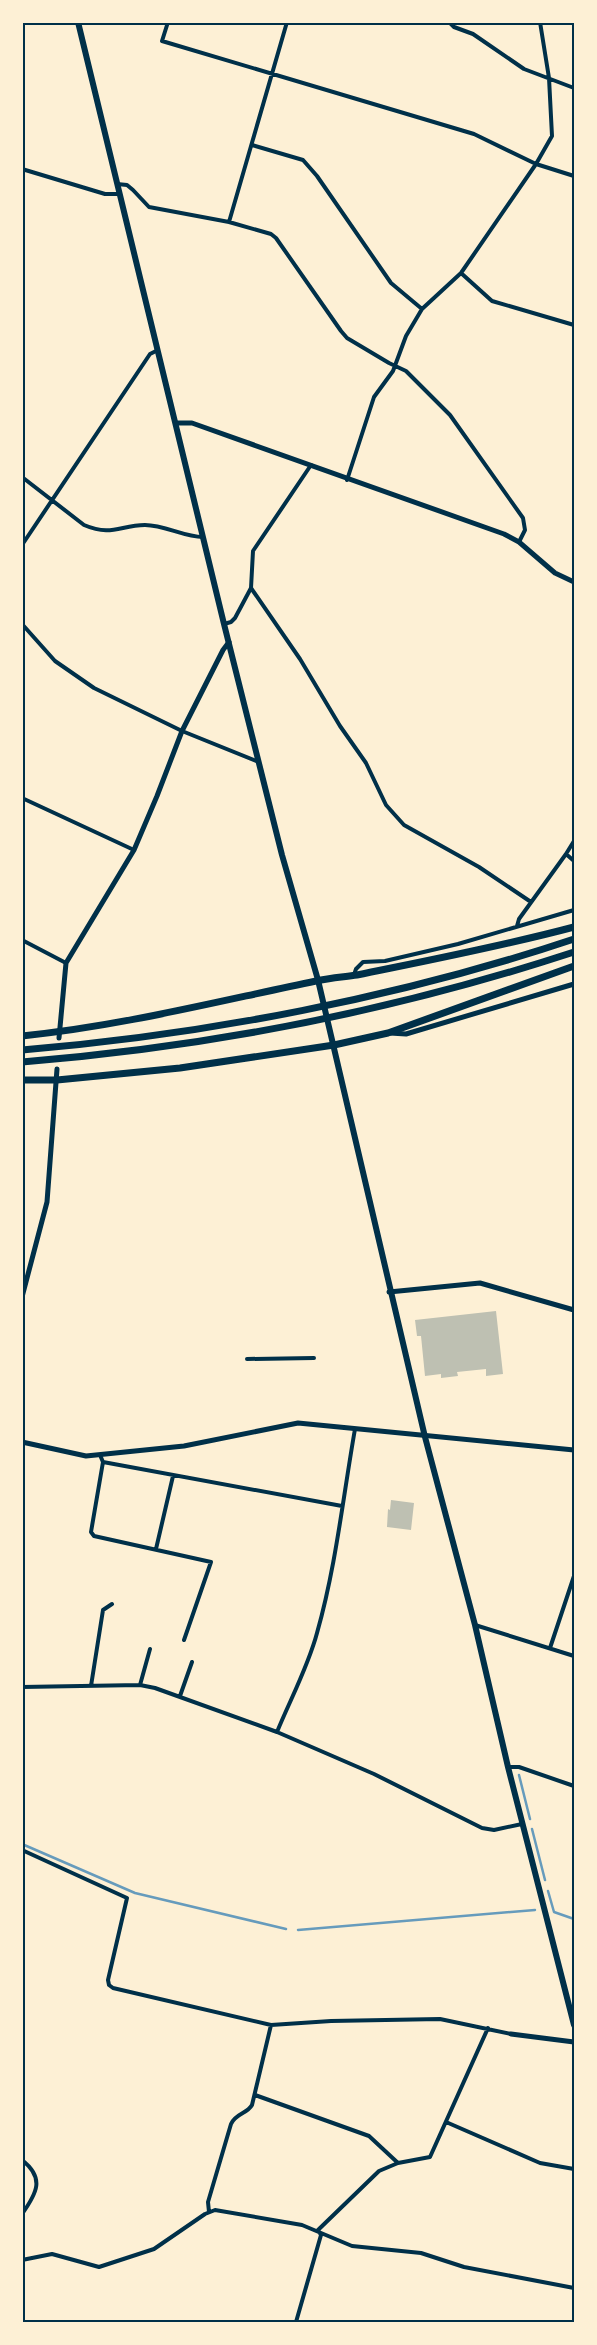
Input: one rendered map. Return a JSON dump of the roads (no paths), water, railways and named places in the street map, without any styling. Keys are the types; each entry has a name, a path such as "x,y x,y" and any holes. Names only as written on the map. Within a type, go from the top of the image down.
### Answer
{"highway":[{"path":"23,1036 59,1035 247,997 318,980 354,975 531,938 574,927"},
{"path":"22,1050 184,1030 305,1009 446,976 533,953 574,939"},
{"path":"22,1062 187,1042 344,1014 440,991 574,952"},
{"path":"22,1080 56,1080 180,1068 334,1045 388,1032 574,966"}],"main road":[{"path":"78,22 224,624 282,855 318,980 334,1045 389,1292 475,1625 522,1824 574,2025"}],"street":[{"path":"168,22 162,41 474,134 536,164 574,176"},
{"path":"229,222 287,22"},
{"path":"449,22 454,27 473,34 524,69 574,88"},
{"path":"347,480 374,397 396,365 406,336 422,308 461,273 536,164 552,136 549,78 540,22"},
{"path":"252,145 303,160 317,176 391,283 422,308"},
{"path":"22,169 105,194 119,194"},
{"path":"117,184 127,185 134,190 149,207 229,222 271,234 276,238 318,296 340,331 347,338 406,370 450,415 524,520 525,530 519,542"},
{"path":"461,273 492,301 574,325"},
{"path":"22,545 145,361 150,354 158,350"},
{"path":"176,423 192,423 311,465 347,480 492,529 519,542 555,572 574,582"},
{"path":"224,624 231,622 235,618 251,588 253,551 311,465"},
{"path":"22,477 84,525 94,529 109,531 146,525 204,537"},
{"path":"251,588 300,659 340,726 366,763 386,805 404,825 479,867 531,902"},
{"path":"22,624 55,661 94,688 182,731 259,762"},
{"path":"59,1035 66,963 134,850 182,731 222,650 229,642"},
{"path":"22,798 134,850"},
{"path":"517,926 519,919 574,841"},
{"path":"566,854 574,860"},
{"path":"354,975 356,969 363,962 385,961 439,948 574,910"},
{"path":"22,940 66,963"},
{"path":"388,1032 406,1034 574,984"},
{"path":"22,1297 47,1202 57,1069"},
{"path":"389,1292 480,1283 574,1310"},
{"path":"247,1359 314,1358"},
{"path":"22,1442 73,1455 100,1455 184,1446 298,1423 425,1437 574,1450"},
{"path":"276,1732 318,1632 340,1528 355,1429"},
{"path":"100,1455 103,1462 91,1532 94,1536 211,1562 184,1640"},
{"path":"103,1462 342,1506"},
{"path":"156,1549 173,1476"},
{"path":"550,1648 574,1576"},
{"path":"91,1686 103,1610 112,1604"},
{"path":"475,1625 574,1656"},
{"path":"140,1685 150,1649"},
{"path":"180,1696 192,1662"},
{"path":"22,1687 140,1685 180,1696 276,1732 374,1774 482,1828 494,1830 522,1824"},
{"path":"508,1767 519,1767 574,1786"},
{"path":"22,1850 127,1898 109,1985 113,1988 270,2025 331,2021 434,2019 511,2034 574,2042"},
{"path":"209,2212 208,2202 231,2124 235,2117 249,2110 255,2095 270,2025"},
{"path":"318,2230 379,2171 398,2163 430,2157 488,2028"},
{"path":"255,2095 370,2136 398,2163"},
{"path":"446,2122 540,2163 574,2169"},
{"path":"22,2160 35,2171 37,2181 30,2203 22,2214"},
{"path":"23,2261 52,2254 99,2266 154,2249 209,2212 215,2210 302,2225 318,2230 337,2241 352,2246 421,2253 464,2267 574,2288"},
{"path":"296,2322 320,2235 318,2230"}],"waterway":[{"path":"519,1775 530,1819"},
{"path":"532,1829 545,1880"},
{"path":"22,1844 135,1893 286,1929"},
{"path":"548,1891 554,1912 574,1919"},
{"path":"298,1930 535,1910"}]}
